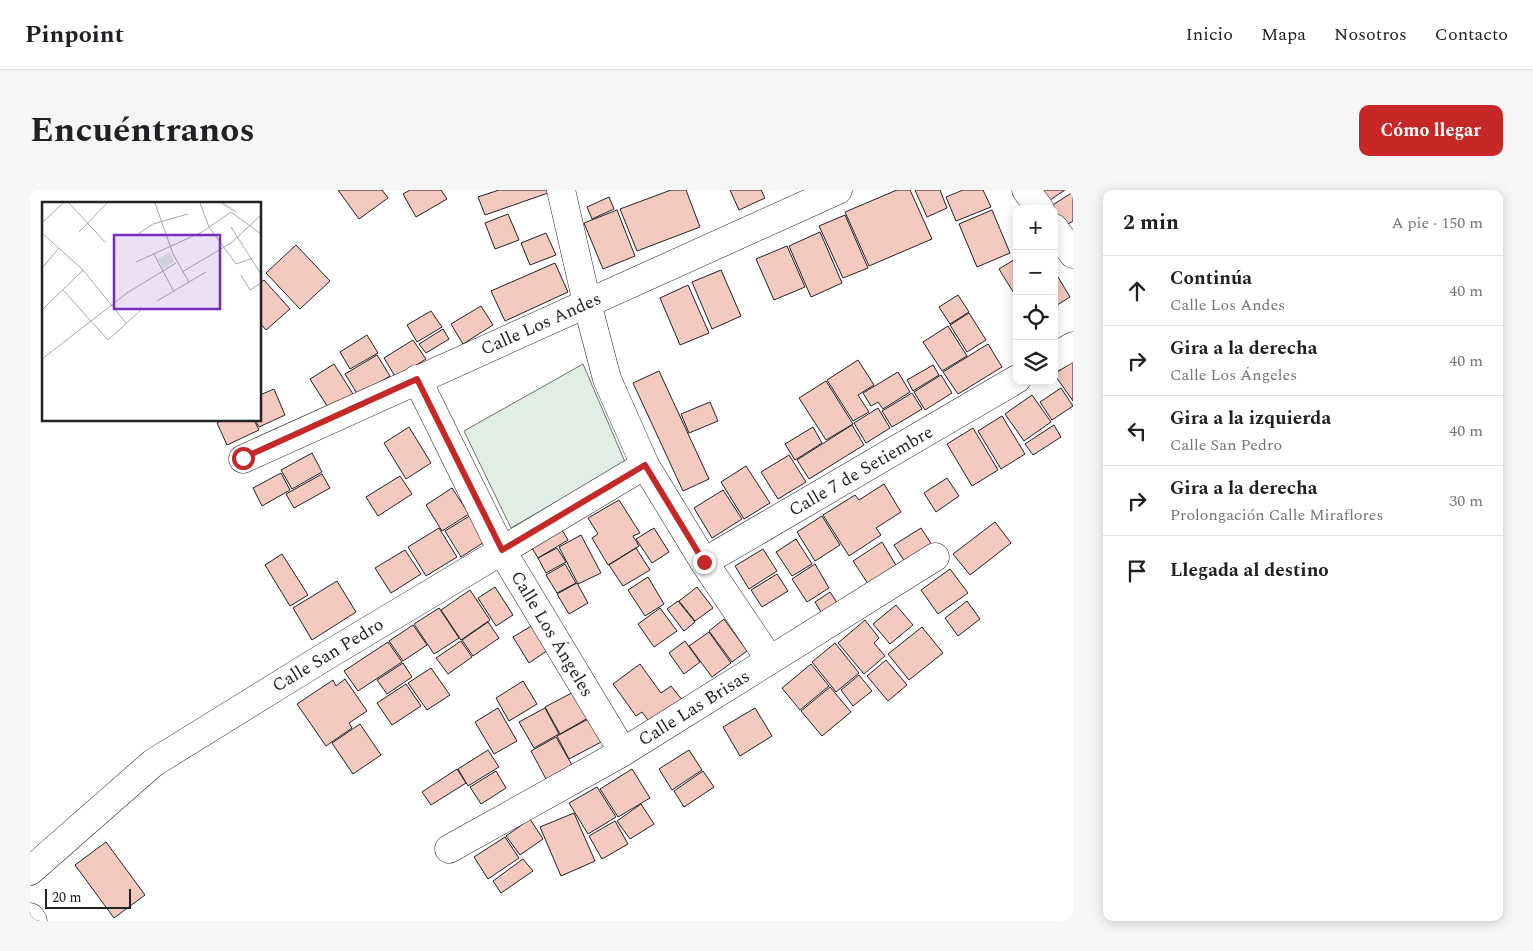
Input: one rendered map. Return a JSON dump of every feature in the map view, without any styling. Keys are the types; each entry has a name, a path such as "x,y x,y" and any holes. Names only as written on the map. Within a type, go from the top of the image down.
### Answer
{"street":[{"path":"561,190 607,379 645,465 704,562 770,660"},
{"name":"Calle Los Andes","path":"243,458 838,190"},
{"path":"1026,190 1037,205"},
{"path":"1058,233 1073,254"},
{"path":"1058,355 1073,346"},
{"name":"Calle Los Ángeles","path":"417,379 502,550 623,752"},
{"name":"Calle 7 de Setiembre","path":"704,562 1013,381"},
{"name":"Calle San Pedro","path":"30,871 153,763 321,659 645,465"},
{"name":"Calle Las Brisas","path":"449,850 623,752 935,557"},
{"path":"30,917 33,921"}],"green space":[{"path":"583,364 625,462 511,528 464,431"}],"building":[{"path":"338,190 382,190 388,198 359,219"},
{"path":"410,190 441,190 447,199 416,217 403,194"},
{"path":"499,190 547,190 548,193 485,215 478,197"},
{"path":"671,190 686,190 700,227 637,251 620,209"},
{"path":"730,190 761,190 765,198 739,210"},
{"path":"897,190 910,190 932,239 869,266 845,212"},
{"path":"915,190 940,190 947,208 927,217"},
{"path":"963,190 983,190 991,207 956,221 946,197"},
{"path":"1039,190 1065,190 1047,202"},
{"path":"1073,192 1073,221 1064,226 1058,217 1058,205 1053,205"},
{"path":"609,197 614,209 592,219 587,207"},
{"path":"617,210 635,256 603,269 584,223"},
{"path":"992,210 1010,253 977,267 959,224"},
{"path":"508,214 519,240 495,249 485,223"},
{"path":"845,215 868,268 843,278 819,226"},
{"path":"820,232 842,283 811,297 789,246"},
{"path":"546,233 556,255 530,265 521,243"},
{"path":"296,245 330,281 300,309 266,273"},
{"path":"787,246 805,287 774,300 756,259"},
{"path":"1013,260 1013,292 999,269"},
{"path":"555,263 568,292 505,321 491,291"},
{"path":"721,270 741,316 712,329 692,282"},
{"path":"1058,277 1070,297 1058,304"},
{"path":"264,280 290,309 266,330 261,324 261,282"},
{"path":"688,285 709,333 680,345 660,298"},
{"path":"958,295 969,312 950,324 939,307"},
{"path":"481,306 493,325 463,344 451,324"},
{"path":"431,311 442,327 417,342 407,325"},
{"path":"969,313 986,340 967,352 950,325"},
{"path":"948,326 967,356 942,371 923,342"},
{"path":"443,329 449,339 426,353 419,344"},
{"path":"367,335 378,353 350,369 340,352"},
{"path":"413,340 426,359 396,378 384,358"},
{"path":"988,344 1002,367 958,394 943,372"},
{"path":"377,355 390,376 358,395 345,374"},
{"path":"858,360 874,385 858,395 869,412 853,421 827,380"},
{"path":"1073,362 1073,401 1058,380 1058,371"},
{"path":"334,364 353,394 329,409 310,379"},
{"path":"933,365 939,375 913,391 907,380"},
{"path":"659,371 709,479 683,491 633,383"},
{"path":"898,372 910,392 883,409 878,402 871,406 863,393"},
{"path":"941,375 952,393 925,410 914,392"},
{"path":"826,381 853,424 826,440 799,398"},
{"path":"1061,388 1073,406 1052,420 1040,402"},
{"path":"274,389 285,415 259,427 256,421 261,421 261,395"},
{"path":"912,393 922,409 892,427 882,411"},
{"path":"1032,395 1051,422 1024,441 1005,414"},
{"path":"710,402 718,421 689,433 681,414"},
{"path":"878,408 890,428 866,443 854,423"},
{"path":"1002,416 1025,454 1001,469 978,431"},
{"path":"221,421 254,421 259,430 227,445 217,423"},
{"path":"852,425 864,445 809,479 797,460"},
{"path":"1054,425 1061,437 1033,455 1025,444"},
{"path":"409,427 431,463 406,479 384,443"},
{"path":"813,427 822,443 795,460 785,444"},
{"path":"973,428 998,470 972,486 947,444"},
{"path":"312,453 322,472 292,489 281,470"},
{"path":"789,455 806,482 778,499 761,472"},
{"path":"746,466 770,503 744,519 721,482"},
{"path":"281,473 290,490 262,506 253,488"},
{"path":"322,474 330,488 294,508 286,494"},
{"path":"400,476 412,494 378,516 366,497"},
{"path":"947,478 959,496 936,512 924,493"},
{"path":"884,484 901,512 876,528 881,535 849,556 823,515 855,495 859,500"},
{"path":"452,488 469,514 442,531 426,505"},
{"path":"723,490 742,519 712,538 694,508"},
{"path":"619,500 640,533 633,536 639,546 608,565 592,538 598,534 588,518"},
{"path":"476,512 492,537 461,557 445,531"},
{"path":"822,516 840,545 815,561 797,532"},
{"path":"995,522 1011,543 970,575 953,554"},
{"path":"439,528 457,557 426,576 408,547"},
{"path":"654,528 669,552 652,563 636,539"},
{"path":"921,528 934,548 907,565 894,545"},
{"path":"562,530 568,540 538,558 532,548"},
{"path":"581,535 601,573 578,584 559,547"},
{"path":"796,539 812,564 792,576 776,552"},
{"path":"882,542 900,572 872,590 853,561"},
{"path":"557,548 566,562 546,573 538,558"},
{"path":"636,548 650,570 623,586 609,565"},
{"path":"763,549 777,571 749,589 735,566"},
{"path":"405,550 421,574 391,593 375,568"},
{"path":"282,554 308,595 290,606 265,565"},
{"path":"565,564 576,583 557,593 546,575"},
{"path":"815,564 829,588 807,602 792,579"},
{"path":"950,569 968,593 938,614 921,590"},
{"path":"777,574 788,591 762,607 751,590"},
{"path":"648,577 664,604 645,616 628,590"},
{"path":"337,581 356,612 312,640 293,608"},
{"path":"577,583 588,603 569,614 557,594"},
{"path":"495,587 513,615 496,626 478,598"},
{"path":"697,587 713,608 695,621 679,601"},
{"path":"470,590 490,620 461,640 441,610"},
{"path":"830,592 840,607 824,617 815,602"},
{"path":"678,601 695,622 684,631 667,609"},
{"path":"967,601 980,619 958,636 945,618"},
{"path":"896,605 913,625 890,644 873,624"},
{"path":"439,608 459,638 434,654 414,624"},
{"path":"660,608 677,631 654,647 638,624"},
{"path":"724,619 747,651 732,662 709,631"},
{"path":"865,620 879,638 874,643 885,656 864,674 838,643"},
{"path":"488,622 499,638 473,656 462,640"},
{"path":"413,625 427,645 403,661 389,641"},
{"path":"533,625 548,650 529,663 513,637"},
{"path":"922,627 943,653 909,680 888,654"},
{"path":"709,632 731,663 712,677 689,646"},
{"path":"461,641 472,657 448,674 436,658"},
{"path":"685,641 700,662 684,674 669,653"},
{"path":"388,642 402,662 358,691 344,671"},
{"path":"835,643 859,673 836,692 812,662"},
{"path":"886,660 907,685 888,701 867,676"},
{"path":"403,663 412,677 387,694 377,680"},
{"path":"640,664 661,693 671,686 683,701 651,724 642,712 636,716 613,684"},
{"path":"811,664 829,686 800,710 782,688"},
{"path":"431,668 450,695 427,710 408,683"},
{"path":"859,675 872,691 853,706 841,690"},
{"path":"345,679 367,711 349,723 352,728 326,746 297,704 333,680 336,686"},
{"path":"523,681 537,704 509,721 496,698"},
{"path":"406,684 421,706 392,725 377,703"},
{"path":"830,687 851,712 822,736 801,711"},
{"path":"581,688 595,714 560,734 545,707"},
{"path":"498,708 517,741 494,754 475,722"},
{"path":"545,708 559,734 534,748 519,722"},
{"path":"755,708 772,736 740,756 723,727"},
{"path":"592,717 605,740 569,759 557,736"},
{"path":"360,724 381,755 353,774 332,743"},
{"path":"556,737 572,765 546,779 531,751"},
{"path":"488,750 499,767 468,786 458,769"},
{"path":"689,750 702,770 672,790 659,769"},
{"path":"457,769 466,783 431,805 422,792"},
{"path":"632,769 650,798 618,817 600,789"},
{"path":"496,771 506,788 481,804 470,787"},
{"path":"703,771 714,787 684,807 674,791"},
{"path":"597,787 616,817 588,834 569,803"},
{"path":"641,804 654,824 630,839 617,821"},
{"path":"574,813 595,861 561,876 540,827"},
{"path":"530,819 543,839 520,855 506,836"},
{"path":"615,821 628,844 602,859 589,836"},
{"path":"505,837 519,858 488,879 474,857"},
{"path":"106,842 145,895 114,918 75,865"},
{"path":"523,859 533,871 501,893 493,881"}],"route":[{"path":"243,458 417,379 502,550 645,465 704,562"}]}
